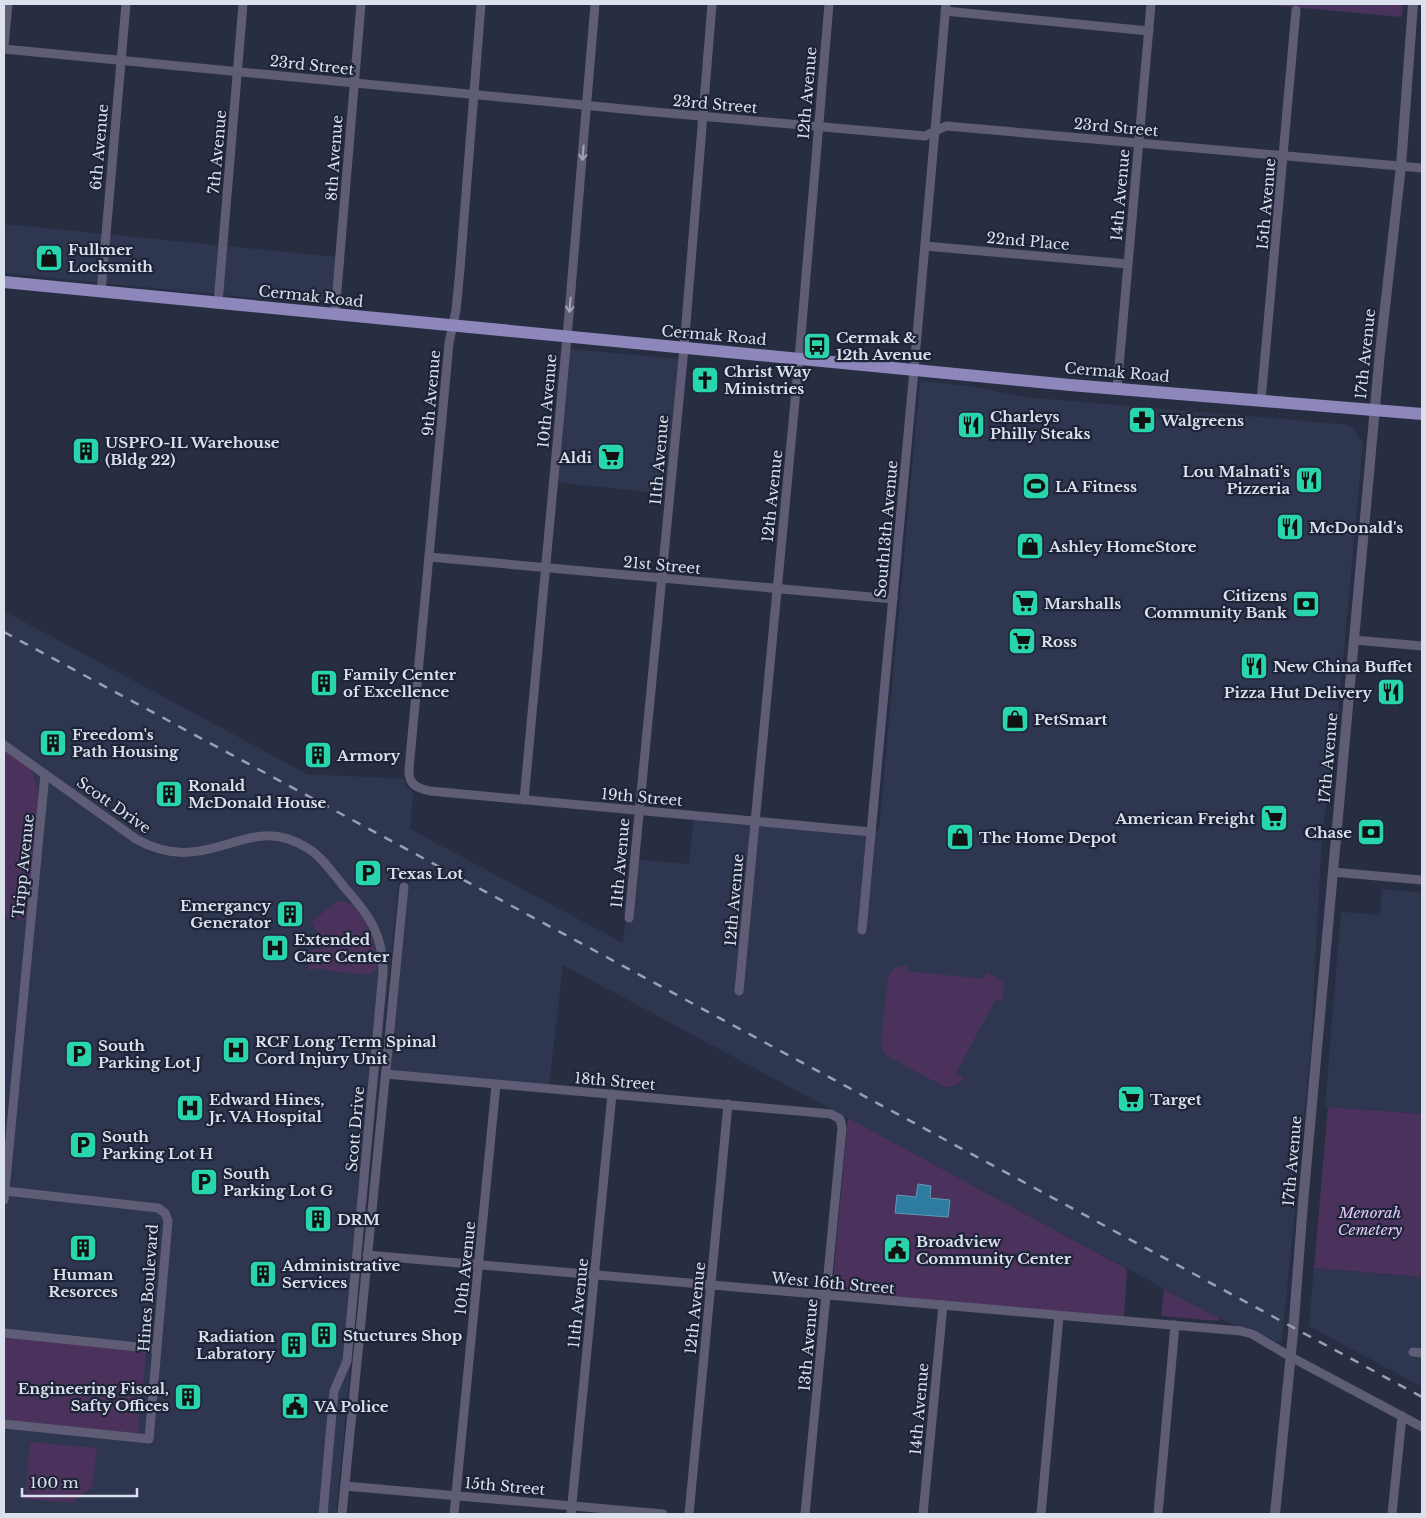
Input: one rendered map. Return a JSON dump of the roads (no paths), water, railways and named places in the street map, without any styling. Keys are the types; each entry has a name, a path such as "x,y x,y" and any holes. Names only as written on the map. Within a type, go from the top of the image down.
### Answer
{"main road":[{"name":"Cermak Road","path":"4,282 1117,389 1422,414"}],"street":[{"path":"4,47 8,4"},
{"name":"6th Avenue","path":"101,292 126,4"},
{"name":"7th Avenue","path":"218,303 243,4"},
{"name":"8th Avenue","path":"335,314 361,4"},
{"name":"9th Avenue","path":"412,784 408,776 408,769 430,557 449,343 459,277 481,4"},
{"name":"10th Avenue","path":"524,800 567,336 595,4"},
{"name":"11th Avenue","path":"629,918 684,348 712,4"},
{"name":"12th Avenue","path":"739,991 799,359 829,4"},
{"name":"14th Avenue","path":"1117,389 1151,4"},
{"name":"17th Avenue","path":"1275,1514 1291,1357 1303,1203 1380,352 1401,166 1413,4"},
{"path":"935,131 945,7 1149,31"},
{"name":"15th Avenue","path":"1261,401 1296,10"},
{"name":"23rd Street","path":"4,47 121,61 703,117 925,136 946,126 1422,168"},
{"name":"South13th Avenue","path":"862,930 935,131"},
{"name":"22nd Place","path":"925,246 1128,264"},
{"name":"21st Street","path":"430,557 893,599"},
{"path":"1354,640 1422,646"},
{"name":"Scott Drive","path":"4,746 136,839 156,849 192,852 243,838 263,836 285,839 299,844 309,849 322,861 362,907 375,928 383,958 382,982 348,1361 334,1391 323,1514"},
{"name":"Tripp Avenue","path":"4,1196 46,774"},
{"name":"19th Street","path":"412,784 417,788 430,791 871,832"},
{"path":"1333,872 1422,880"},
{"path":"342,1514 404,887"},
{"name":"18th Street","path":"386,1074 832,1114 840,1118"},
{"name":"10th Avenue","path":"454,1514 496,1085"},
{"name":"11th Avenue","path":"572,1510 612,1094"},
{"name":"12th Avenue","path":"688,1514 728,1104"},
{"name":"13th Avenue","path":"806,1514 842,1128 840,1118"},
{"name":"Hines Boulevard","path":"4,1196 157,1208 165,1213 167,1226 149,1439 4,1424"},
{"name":"West 16th Street","path":"367,1255 1241,1331 1252,1334 1422,1427"},
{"name":"14th Avenue","path":"923,1514 943,1305"},
{"path":"1041,1514 1059,1316"},
{"path":"1158,1514 1175,1326"},
{"path":"4,1333 157,1349"},
{"path":"1392,1514 1402,1416"},
{"name":"15th Street","path":"345,1486 456,1496 572,1510 663,1514"}],"railway":[{"path":"4,632 1422,1397"}],"place":[{"name":"Fullmer Locksmith","path":"49,258"},
{"name":"Cermak & 12th Avenue","path":"817,346"},
{"name":"Christ Way Ministries","path":"705,380"},
{"name":"Walgreens","path":"1142,420"},
{"name":"Charleys Philly Steaks","path":"971,425"},
{"name":"USPFO-IL Warehouse (Bldg 22)","path":"86,451"},
{"name":"Aldi","path":"611,457"},
{"name":"Lou Malnati's Pizzeria","path":"1309,480"},
{"name":"LA Fitness","path":"1036,486"},
{"name":"McDonald's","path":"1290,527"},
{"name":"Ashley HomeStore","path":"1030,546"},
{"name":"Marshalls","path":"1025,603"},
{"name":"Citizens Community Bank","path":"1306,604"},
{"name":"Ross","path":"1022,641"},
{"name":"New China Buffet","path":"1254,666"},
{"name":"Family Center of Excellence","path":"324,683"},
{"name":"Pizza Hut Delivery","path":"1391,692"},
{"name":"PetSmart","path":"1015,719"},
{"name":"Freedom's Path Housing","path":"53,743"},
{"name":"Armory","path":"318,755"},
{"name":"Ronald McDonald House","path":"169,794"},
{"name":"American Freight","path":"1274,818"},
{"name":"Chase","path":"1371,832"},
{"name":"The Home Depot","path":"960,837"},
{"name":"Texas Lot","path":"368,873"},
{"name":"Emergancy Generator","path":"290,914"},
{"name":"Extended Care Center","path":"275,948"},
{"name":"RCF Long Term Spinal Cord Injury Unit","path":"236,1050"},
{"name":"South Parking Lot J","path":"79,1054"},
{"name":"Target","path":"1131,1099"},
{"name":"Edward Hines, Jr. VA Hospital","path":"190,1108"},
{"name":"South Parking Lot H","path":"83,1145"},
{"name":"South Parking Lot G","path":"204,1182"},
{"name":"DRM","path":"318,1219"},
{"name":"Human Resorces","path":"83,1248"},
{"name":"Broadview Community Center","path":"897,1250"},
{"name":"Administrative Services","path":"263,1274"},
{"name":"Stuctures Shop","path":"324,1335"},
{"name":"Radiation Labratory","path":"294,1345"},
{"name":"Engineering Fiscal, Safty Offices","path":"188,1397"},
{"name":"VA Police","path":"295,1406"}],"park label":[{"name":"Menorah Cemetery","path":"1370,1220"}]}
